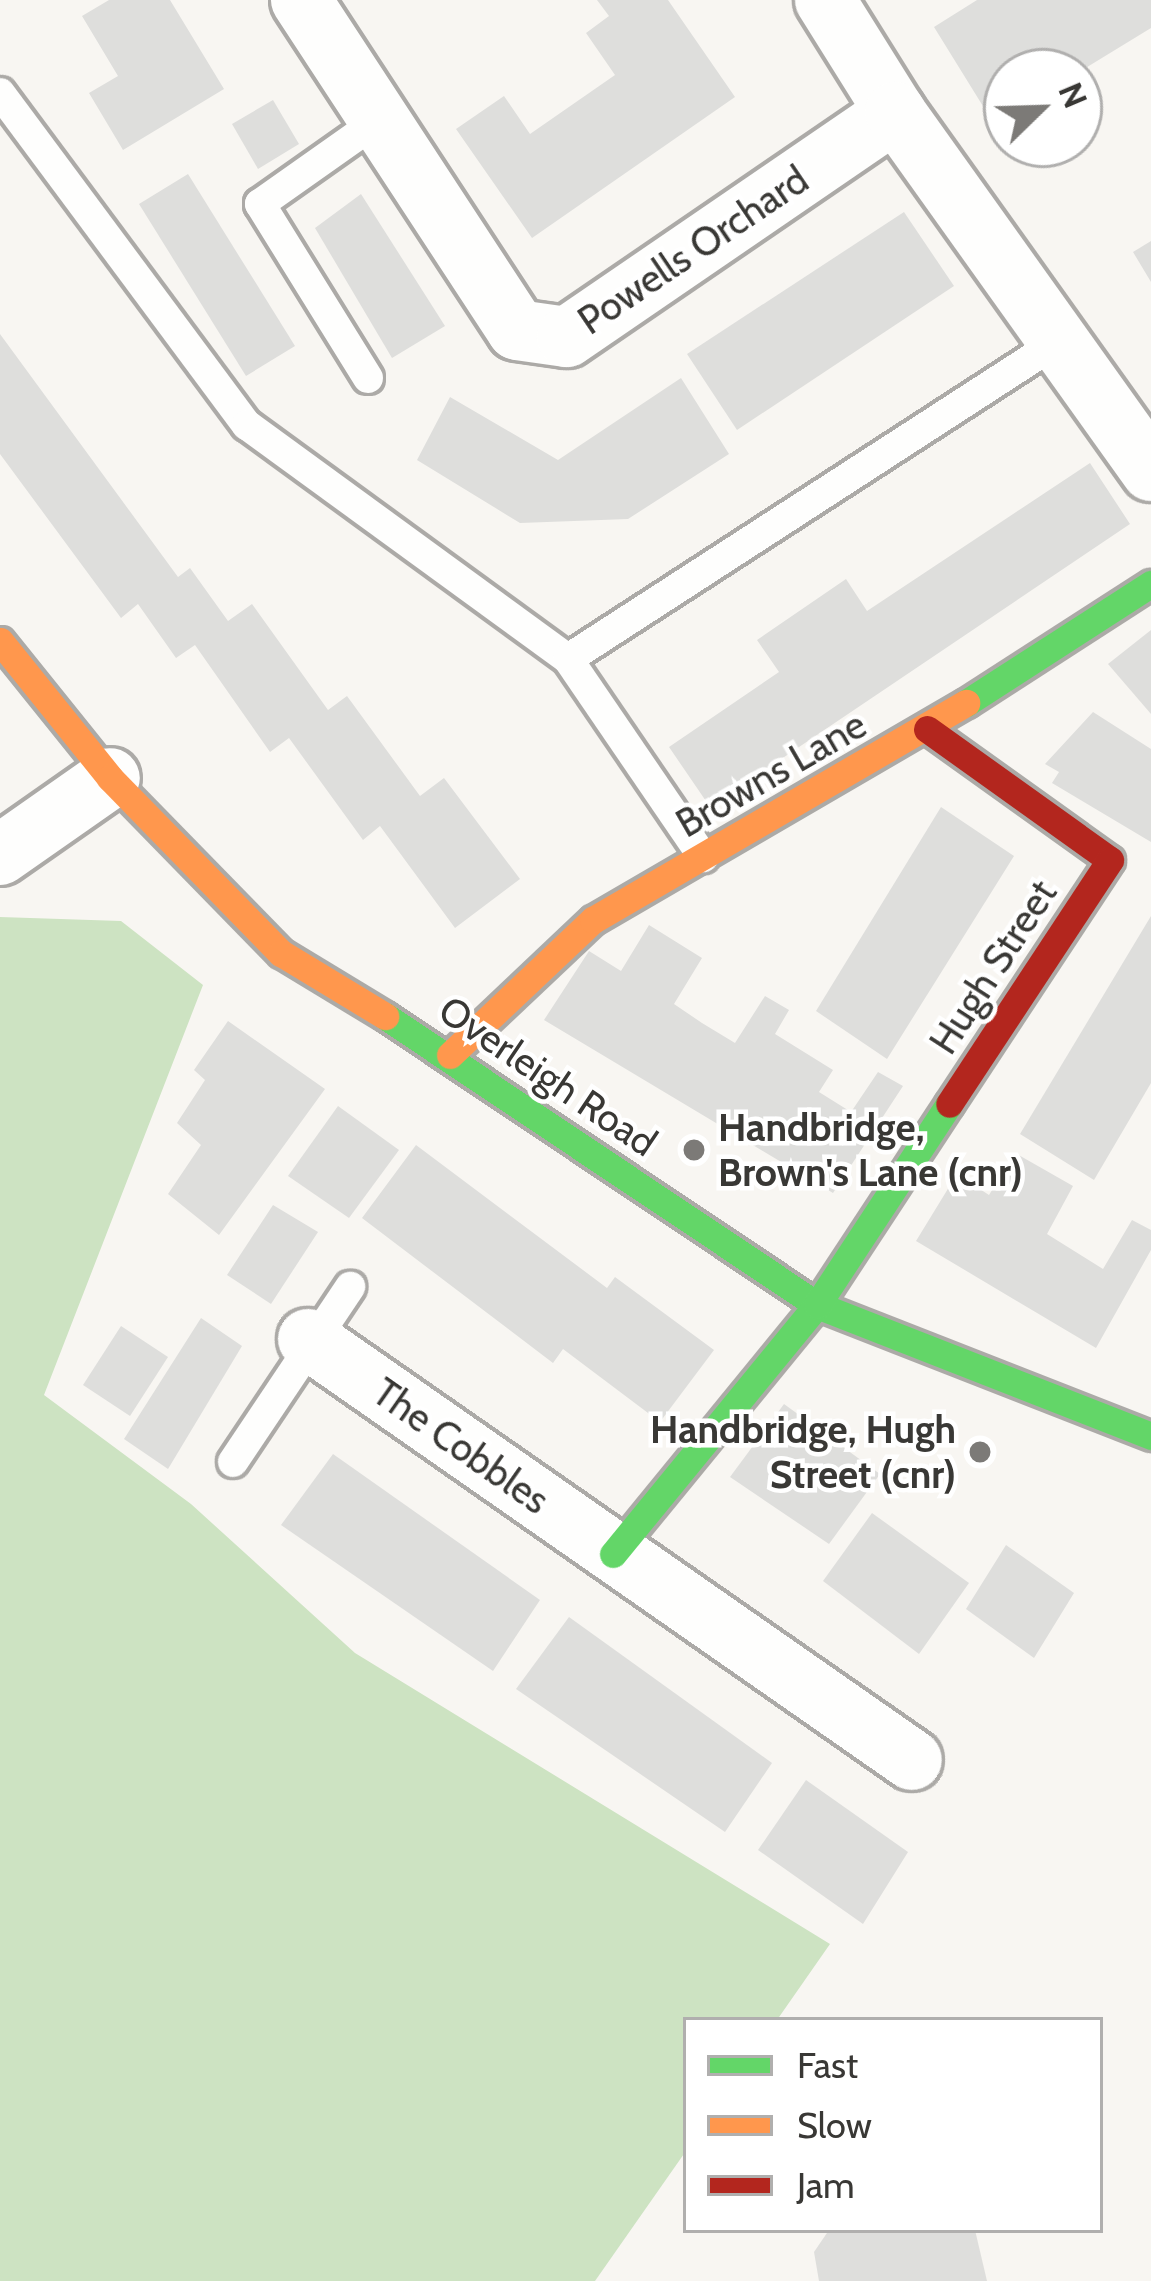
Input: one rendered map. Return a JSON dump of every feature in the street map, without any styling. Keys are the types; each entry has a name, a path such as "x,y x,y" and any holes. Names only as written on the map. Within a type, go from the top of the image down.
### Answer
{"street":[{"name":"Powells Orchard","path":"301,0 517,330 567,337 895,112"},
{"path":"825,0 895,112 1151,471"},
{"name":"Browns Lane","path":"450,1054 593,920 927,729 1151,584"},
{"name":"Overleigh Road","path":"0,641 110,778 281,952 450,1054 817,1305 1151,1436"},
{"name":"Hugh Street","path":"817,1305 1110,860 927,729"},
{"path":"0,855 110,778"},
{"path":"613,1554 817,1305"},
{"name":"The Cobbles","path":"308,1339 912,1760"}],"lane":[{"path":"0,93 247,425 568,659 704,857"},
{"path":"368,378 260,204 380,120"},
{"path":"568,659 1059,341"},
{"path":"233,1462 308,1339 350,1288"}],"green space":[{"path":"0,917 121,921 203,985 44,1395 191,1504 355,1653 830,1944 779,2017 683,2017 683,2155 595,2281 0,2281"}],"building":[{"path":"109,0 170,0 224,89 123,150 89,93 118,76 82,16"},
{"path":"597,0 668,0 735,97 532,238 456,129 504,96 530,134 615,75 586,33 609,16"},
{"path":"977,0 1151,0 1151,28 1103,57 1103,48 983,48 983,106 934,27"},
{"path":"273,100 299,144 258,169 232,124"},
{"path":"188,174 295,346 246,376 139,204"},
{"path":"361,194 445,326 392,358 315,228"},
{"path":"904,212 954,286 737,430 687,354"},
{"path":"1151,241 1151,282 1133,252"},
{"path":"0,334 178,577 190,568 228,621 252,604 328,710 347,696 420,796 444,778 520,879 455,928 380,826 363,840 289,738 270,752 195,645 176,658 138,604 121,618 0,454"},
{"path":"681,378 729,454 628,519 520,523 417,460 450,397 558,460"},
{"path":"1090,463 1130,524 710,807 669,747 779,672 757,640 846,579 867,611"},
{"path":"1151,630 1151,714 1108,664"},
{"path":"1093,712 1151,749 1151,842 1052,783 1059,772 1045,764"},
{"path":"941,807 1014,856 887,1059 816,1011"},
{"path":"1151,916 1151,1083 1094,1180 1020,1134"},
{"path":"649,925 702,958 674,1004 702,1023 735,1043 765,996 789,1010 775,1034 833,1070 819,1092 851,1112 878,1072 903,1086 833,1193 544,1020 589,951 621,971"},
{"path":"228,1021 325,1089 219,1235 168,1194 201,1145 177,1123 205,1080 194,1070"},
{"path":"338,1106 399,1150 349,1218 288,1176"},
{"path":"416,1145 607,1288 615,1277 714,1350 660,1422 563,1349 553,1363 362,1218"},
{"path":"1015,1153 1073,1186 1047,1234 1103,1269 1132,1220 1151,1230 1151,1250 1096,1348 916,1241 957,1174 989,1195"},
{"path":"273,1205 318,1232 271,1304 227,1275"},
{"path":"201,1318 242,1346 168,1469 124,1439"},
{"path":"121,1326 168,1357 130,1416 83,1385"},
{"path":"784,1404 880,1474 829,1544 730,1477"},
{"path":"333,1454 540,1600 493,1671 281,1525"},
{"path":"872,1513 969,1583 919,1654 823,1581"},
{"path":"1006,1545 1074,1593 1034,1658 966,1609"},
{"path":"569,1617 772,1763 725,1832 516,1689"},
{"path":"806,1780 908,1852 863,1924 758,1850"},
{"path":"827,2233 976,2233 987,2281 819,2281 814,2252"}],"traffic: fast":[{"path":"966,703 1151,584"},
{"path":"385,1016 817,1305 1151,1436"},
{"path":"613,1554 817,1305 949,1104"}],"traffic: slow":[{"path":"0,641 110,778 281,953 385,1016"},
{"path":"450,1055 593,920 966,703"}],"traffic: jam":[{"path":"927,729 1110,860 949,1104"}],"place":[{"name":"Handbridge, Brown's Lane (cnr)","path":"694,1150"},
{"name":"Handbridge, Hugh Street (cnr)","path":"980,1452"}]}
